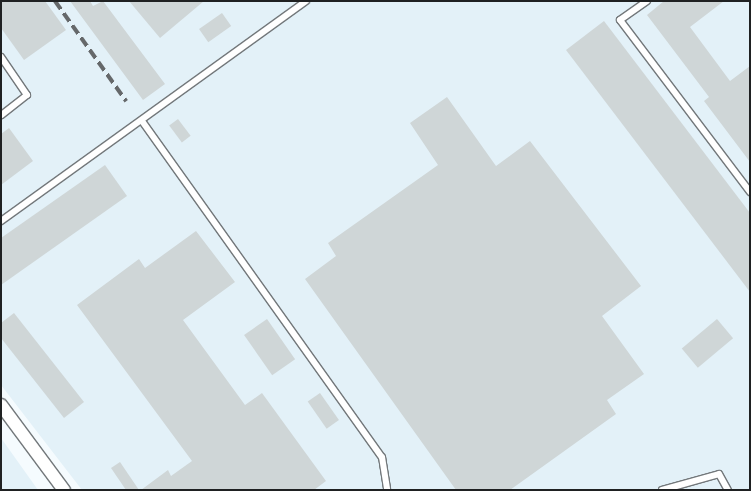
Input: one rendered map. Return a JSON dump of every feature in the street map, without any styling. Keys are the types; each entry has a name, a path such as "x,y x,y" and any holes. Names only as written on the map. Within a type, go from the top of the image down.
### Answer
{"street":[{"path":"1,405 64,490"}],"lane":[{"path":"1,221 306,1"},
{"path":"647,1 620,20 750,192"},
{"path":"1,57 27,96 1,115"},
{"path":"142,121 382,456 387,490"},
{"path":"662,490 719,474 728,490"}],"shaded area":[{"path":"1,1 750,1 750,490 82,490 1,385"},
{"path":"1,438 38,490 1,490"}],"building":[{"path":"1,1 45,1 66,30 24,60 1,28"},
{"path":"70,1 90,1 93,6 103,1 165,84 143,100"},
{"path":"129,1 204,1 160,38"},
{"path":"664,1 724,1 690,27 730,81 750,66 750,162 704,101 709,97 647,15"},
{"path":"222,13 231,26 208,42 199,29"},
{"path":"604,21 750,213 750,292 566,50"},
{"path":"447,97 496,166 530,141 641,286 602,316 644,374 607,400 616,414 510,490 456,490 305,279 336,256 328,243 438,165 410,123"},
{"path":"178,119 191,136 182,142 169,126"},
{"path":"9,128 33,161 1,185 1,134"},
{"path":"105,165 127,196 1,285 1,238"},
{"path":"196,231 235,282 183,320 245,405 262,393 326,481 314,490 141,490 168,470 171,476 192,461 77,305 139,259 145,268"},
{"path":"14,313 84,402 64,418 1,338 1,323"},
{"path":"267,319 295,359 272,375 244,335"},
{"path":"717,319 733,338 698,368 682,349"},
{"path":"320,393 339,420 327,429 308,402"},
{"path":"120,462 139,490 126,490 111,468"}],"railway":[{"path":"55,1 126,101"}]}
